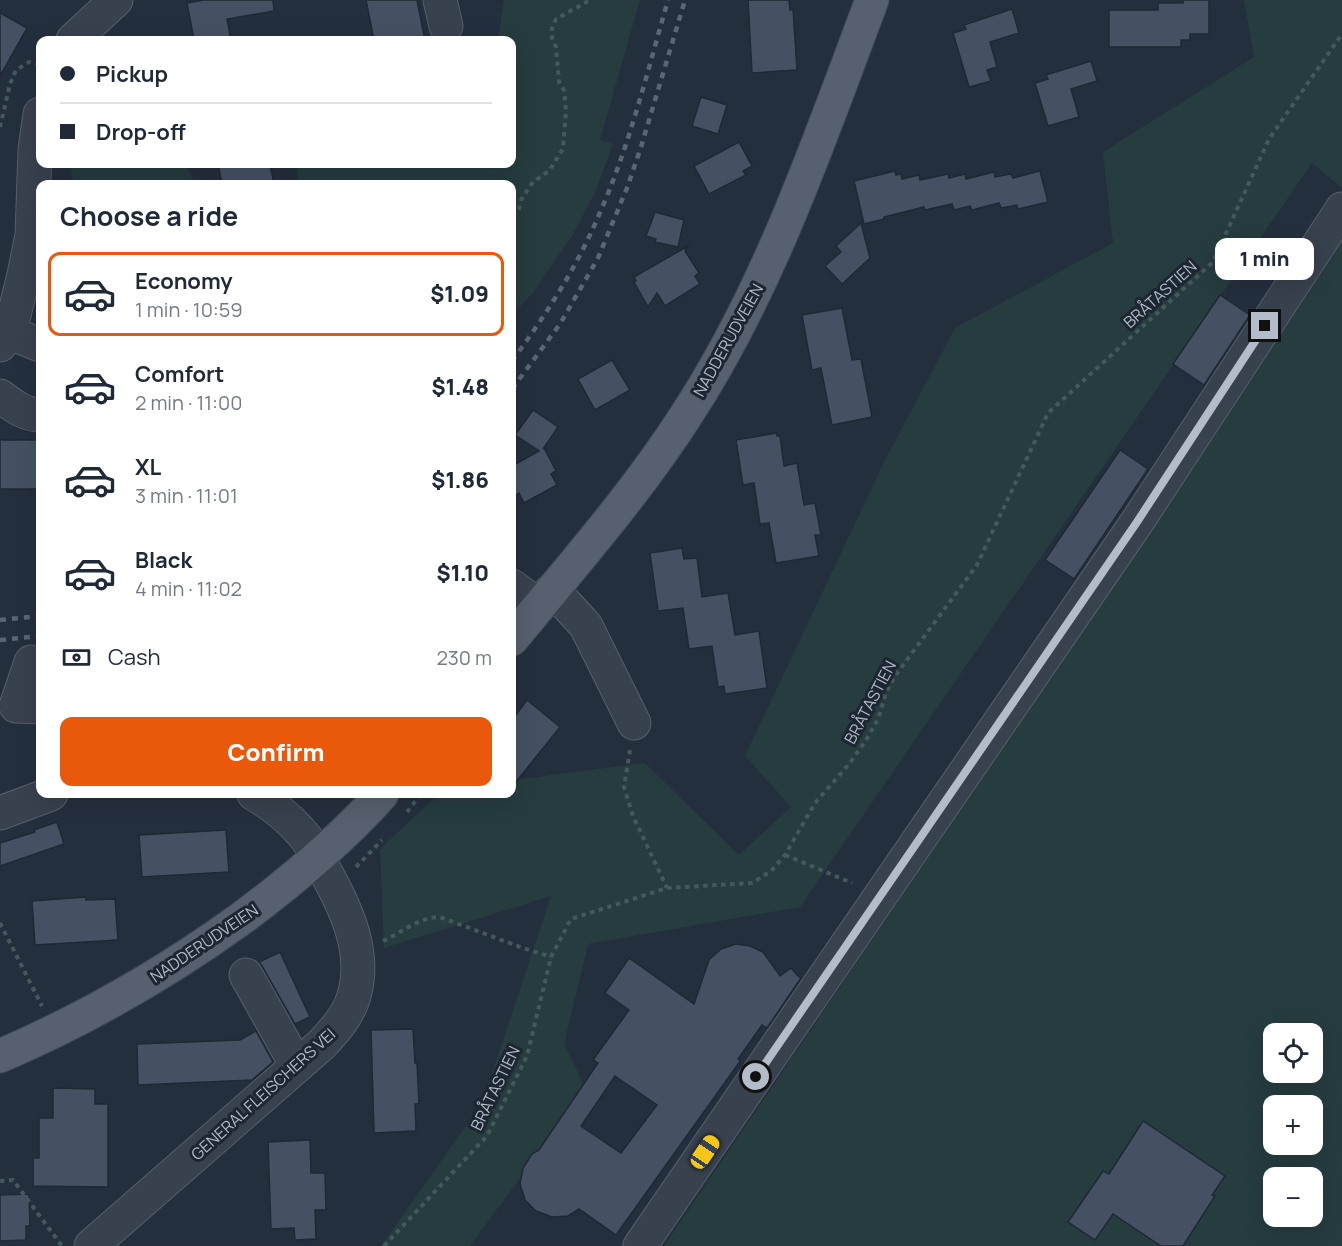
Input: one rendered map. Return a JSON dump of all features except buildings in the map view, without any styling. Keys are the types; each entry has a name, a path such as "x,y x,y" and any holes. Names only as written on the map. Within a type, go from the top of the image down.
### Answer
{"main road":[{"name":"NADDERUDVEIEN","path":"516,634 647,471 685,418 718,364 777,247 873,0"},
{"name":"NADDERUDVEIEN","path":"0,1056 88,1014 177,964 278,892 318,858 378,798"}],"street":[{"path":"78,36 116,0"},
{"path":"36,142 32,235 24,275 4,338 36,344"},
{"path":"640,1246 1137,522 1342,208"},
{"path":"0,396 14,406 36,415"},
{"path":"516,587 566,604 586,626 634,723"},
{"path":"31,662 16,706 36,707"},
{"path":"0,813 40,798"},
{"name":"GENERAL FLEISCHERS VEI","path":"91,1246 322,1044 337,1028 353,999 358,958 348,917 318,858 301,831 271,804 261,798"},
{"path":"246,975 297,1066"}],"path":[{"path":"516,212 533,182 549,171 563,149 566,110 564,90 559,82 552,28 556,19 590,0"},
{"name":"BRÅTASTIEN","path":"384,1246 487,1136 527,1056 550,957 571,918 667,888 752,883 771,871 785,855 815,803 850,763 866,740 878,719 886,693 895,676 977,566 1048,413 1213,261 1269,139 1342,34"},
{"path":"0,127 10,84 16,70 29,62 36,64"},
{"path":"634,723 624,787 633,816 667,888"},
{"path":"785,855 881,895"},
{"path":"356,947 379,943 422,921 440,917 550,957"},
{"path":"0,923 42,1006"},
{"path":"0,1181 13,1180 62,1246"}],"green space":[{"path":"504,0 640,0 600,140 613,144 596,190 574,233 532,294 516,311 516,180 299,180 297,168 516,168 516,36 499,36"},
{"path":"1244,0 1342,0 1342,188 1312,163 800,907 588,944 564,1044 586,1089 470,1246 381,1246 482,1103 551,896 384,948 380,849 435,798 516,798 516,779 645,763 739,855 791,807 745,756 886,458 955,328 1113,243 1103,152 1254,57"},
{"path":"71,168 186,168 194,180 73,180"},
{"path":"1342,235 1342,1246 664,1246 1152,528"}],"railway":[{"path":"516,355 559,292 598,217 628,137 668,0"},
{"path":"516,384 560,324 598,258 641,147 685,0"},
{"path":"0,620 36,616"},
{"path":"0,640 36,636"}],"route":[{"path":"756,1077 1137,522 1265,326"}]}
